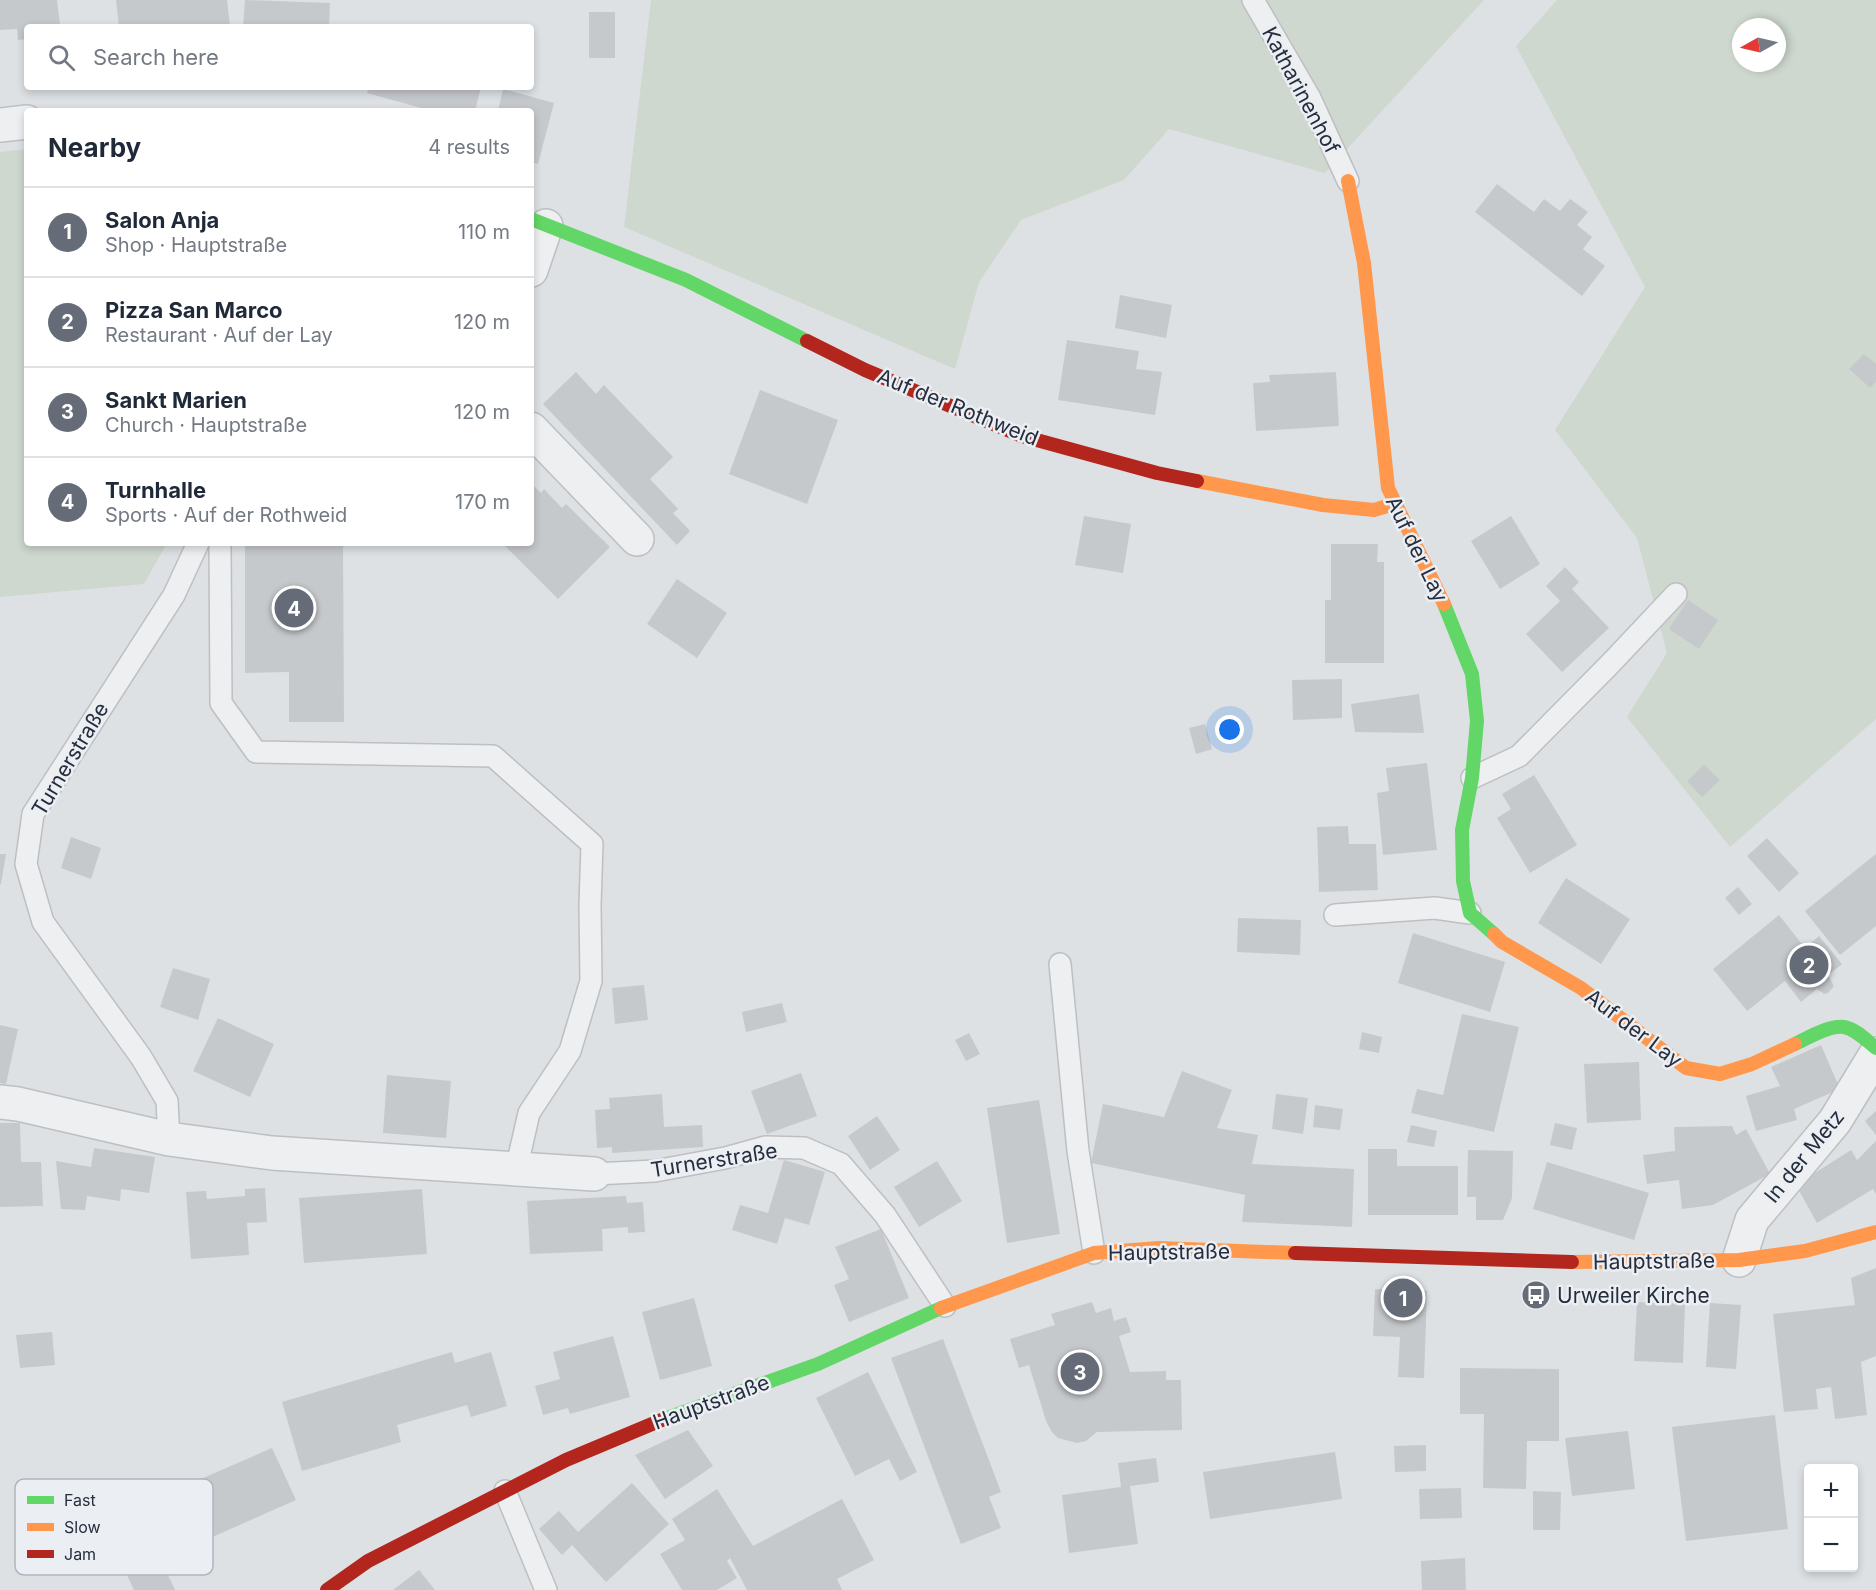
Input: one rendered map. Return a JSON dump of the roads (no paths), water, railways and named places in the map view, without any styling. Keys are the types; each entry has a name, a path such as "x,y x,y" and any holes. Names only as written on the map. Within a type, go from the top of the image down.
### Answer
{"street":[{"path":"0,125 24,122"},
{"name":"Auf der Lay","path":"1348,181 1365,263 1383,457 1388,488 1444,603 1472,675 1477,721 1472,778 1462,830 1463,881 1470,913 1502,942 1581,988 1686,1068 1720,1074 1752,1064 1826,1030 1844,1027 1862,1036 1876,1048"},
{"name":"Auf der Rothweid","path":"534,252 539,222 686,280 865,370 1022,436 1157,473 1323,505 1374,510 1394,504"},
{"path":"534,432 637,539"},
{"name":"In der Metz","path":"1739,1260 1752,1220 1835,1121 1876,1054"},
{"name":"Turnerstraße","path":"0,1102 169,1138 272,1153 594,1174"},
{"name":"Hauptstraße","path":"327,1590 368,1561 566,1460 684,1410 818,1364 945,1306 1094,1253 1159,1248 1602,1263 1739,1260 1805,1251 1876,1232"}],"lane":[{"name":"Katharinenhof","path":"1252,0 1310,98 1348,181"},
{"name":"Turnerstraße","path":"169,1138 167,1101 141,1057 43,922 26,864 33,814 174,595 197,546"},
{"path":"220,546 220,703 256,752 493,756 592,844 591,981 570,1051 529,1113 516,1170"},
{"path":"1472,778 1519,756 1677,594"},
{"path":"1335,915 1435,909 1470,913"},
{"path":"1060,964 1078,1151 1094,1253"},
{"name":"Turnerstraße","path":"594,1174 656,1171 725,1158 765,1147 804,1148 841,1164 885,1215 945,1306"},
{"path":"505,1491 546,1590"}],"place":[{"name":"Turnhalle","path":"294,608"},
{"name":"Pizza San Marco","path":"1809,965"},
{"name":"Urweiler Kirche","path":"1536,1295"},
{"name":"Salon Anja","path":"1403,1298"},
{"name":"Sankt Marien","path":"1080,1372"}]}
